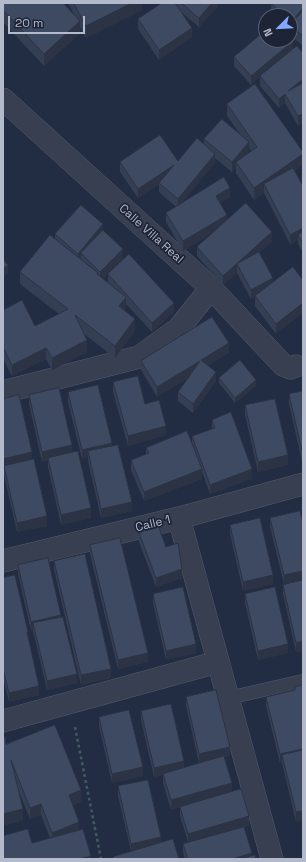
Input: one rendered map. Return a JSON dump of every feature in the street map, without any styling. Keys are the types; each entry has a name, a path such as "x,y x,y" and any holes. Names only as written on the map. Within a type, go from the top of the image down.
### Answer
{"street":[{"name":"Calle Villa Real","path":"3,99 212,288 283,364 290,368 300,363"},
{"path":"3,392 139,357 179,328 212,288"},
{"name":"Calle 1","path":"3,561 179,518 303,484"},
{"path":"179,518 272,859"},
{"path":"3,721 218,662"}],"lane":[{"path":"228,698 303,681"}],"path":[{"path":"70,703 101,859"}],"building":[{"path":"3,3 63,3 80,21 44,54 3,10"},
{"path":"74,3 132,3 86,26"},
{"path":"162,3 175,3 192,28 159,50 138,19"},
{"path":"182,3 212,3 199,18"},
{"path":"271,3 303,3 303,8 298,14 298,8 277,8"},
{"path":"303,11 303,36 298,32 298,16"},
{"path":"258,37 258,48 285,48 251,76 234,57"},
{"path":"298,47 303,53 303,79 288,91 303,83 303,114 298,116 285,94 279,99 260,76 295,48"},
{"path":"255,84 303,154 254,188 236,162 257,147 227,104"},
{"path":"222,119 249,142 232,162 204,139"},
{"path":"160,135 178,161 197,138 215,154 178,199 159,183 174,165 138,189 120,162"},
{"path":"293,168 303,186 303,228 290,235 264,184"},
{"path":"224,177 230,188 216,196 227,215 183,241 166,213"},
{"path":"246,203 272,232 223,276 197,247"},
{"path":"81,205 103,224 78,254 55,234"},
{"path":"103,230 123,249 100,272 81,253"},
{"path":"303,232 303,243 298,235"},
{"path":"50,235 126,297 119,306 135,319 115,346 75,315 87,340 52,358 46,348 12,365 3,347 3,310 22,300 35,326 68,309 20,272"},
{"path":"259,252 273,278 251,290 237,264"},
{"path":"129,254 174,303 152,323 108,274"},
{"path":"3,259 8,265 3,269"},
{"path":"293,267 303,280 303,303 276,324 255,296"},
{"path":"212,317 229,343 201,360 216,372 193,404 178,392 200,361 157,387 141,361"},
{"path":"240,360 256,380 235,398 219,378"},
{"path":"138,376 145,404 159,400 166,426 128,436 113,382"},
{"path":"98,385 112,443 82,450 68,392"},
{"path":"59,388 72,445 42,452 29,395"},
{"path":"303,391 303,451 302,451 289,394"},
{"path":"19,395 32,452 3,459 3,399"},
{"path":"275,399 288,455 258,462 245,405"},
{"path":"231,412 252,469 210,485 192,436 215,428 212,420"},
{"path":"187,431 202,469 144,492 131,460 149,453 146,448"},
{"path":"118,445 132,502 101,509 88,451"},
{"path":"78,451 91,508 61,515 48,458"},
{"path":"34,459 47,516 17,523 4,466"},
{"path":"300,511 303,523 303,571 284,575 270,518"},
{"path":"260,518 273,575 243,582 230,525"},
{"path":"158,525 166,547 178,543 182,569 156,578 139,533"},
{"path":"120,538 148,653 118,660 90,545"},
{"path":"85,554 111,669 81,675 54,561"},
{"path":"48,558 61,615 31,622 18,565"},
{"path":"15,575 39,686 9,693 3,669 3,578"},
{"path":"303,580 303,641 296,643 283,585"},
{"path":"183,587 196,644 166,651 153,594"},
{"path":"275,587 288,644 258,651 245,594"},
{"path":"63,617 77,674 47,681 33,623"},
{"path":"303,685 303,749 280,754 266,697 295,690 295,687"},
{"path":"216,690 230,747 199,754 186,697"},
{"path":"171,704 184,761 154,768 141,711"},
{"path":"129,710 143,767 112,774 99,717"},
{"path":"55,725 81,790 69,795 79,822 52,833 41,804 30,808 11,760 23,809 3,814 3,737 5,737 6,744"},
{"path":"303,750 303,811 296,812 282,755"},
{"path":"224,756 232,783 171,800 163,774"},
{"path":"148,780 161,837 131,844 118,786"},
{"path":"241,789 249,816 188,834 180,807"},
{"path":"244,827 252,853 232,859 188,859 183,844"},
{"path":"28,829 32,843 83,829 91,856 79,859 3,859 3,836"},
{"path":"173,839 179,859 113,859 113,857"},
{"path":"255,855 256,859 241,859"}]}
